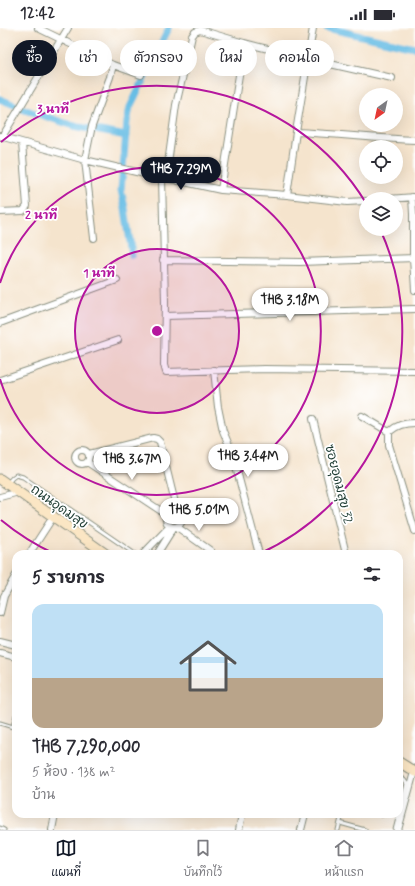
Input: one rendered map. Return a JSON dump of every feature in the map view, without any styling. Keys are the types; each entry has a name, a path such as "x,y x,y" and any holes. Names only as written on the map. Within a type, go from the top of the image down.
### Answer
{"main road":[{"name":"ถนนอุดมสุข","path":"3,481 100,550"},
{"path":"403,765 414,772"}],"street":[{"path":"38,28 120,68"},
{"path":"68,28 17,115 1,138 85,160 221,190 287,195 347,202 359,201"},
{"path":"234,40 200,30 195,32 192,36 176,105 164,178 164,365 166,372 264,369 415,371"},
{"path":"94,238 85,160 92,126 113,65"},
{"path":"334,65 392,78"},
{"path":"221,190 239,76"},
{"path":"287,195 305,76"},
{"path":"296,132 415,140"},
{"path":"0,212 23,210 27,206 22,143"},
{"path":"403,198 413,197 415,290"},
{"path":"164,260 300,262 414,258"},
{"path":"0,323 117,280"},
{"path":"165,316 415,309"},
{"path":"0,380 118,340"},
{"path":"214,370 218,407 223,431 232,452 258,550"},
{"path":"362,416 389,432"},
{"name":"ซอยอุดมสุข 32","path":"313,419 345,550"},
{"path":"415,422 406,422 396,426 389,432 389,445 415,531"},
{"path":"89,454 154,438 160,442 177,511 181,515 182,520 180,525 174,527 148,550"},
{"path":"89,454 83,450 78,451 75,458 79,463 87,462 167,515"},
{"path":"87,462 89,454"},
{"path":"0,497 19,492"},
{"path":"167,515 171,512 177,511"},
{"path":"167,515 167,523 209,550"},
{"path":"32,550 53,517"},
{"path":"160,550 174,527"},
{"path":"0,613 2,596 12,587"},
{"path":"0,641 12,644"},
{"path":"0,653 12,655"},
{"path":"403,807 414,772"},
{"path":"52,830 54,818"},
{"path":"239,830 241,818"},
{"path":"301,830 304,818"},
{"path":"396,830 400,818"}],"lane":[{"path":"3,481 16,475 23,477 130,550"},
{"path":"0,723 12,726"},
{"path":"403,779 407,784 403,801"},
{"path":"338,830 341,818"},
{"path":"396,830 399,818"},
{"path":"340,822 365,830"},
{"path":"0,828 4,830"}],"waterway":[{"path":"132,255 121,190 127,122 130,107 169,28"},
{"path":"327,28 415,48"},
{"path":"0,99 29,111 74,126 126,136"}]}
